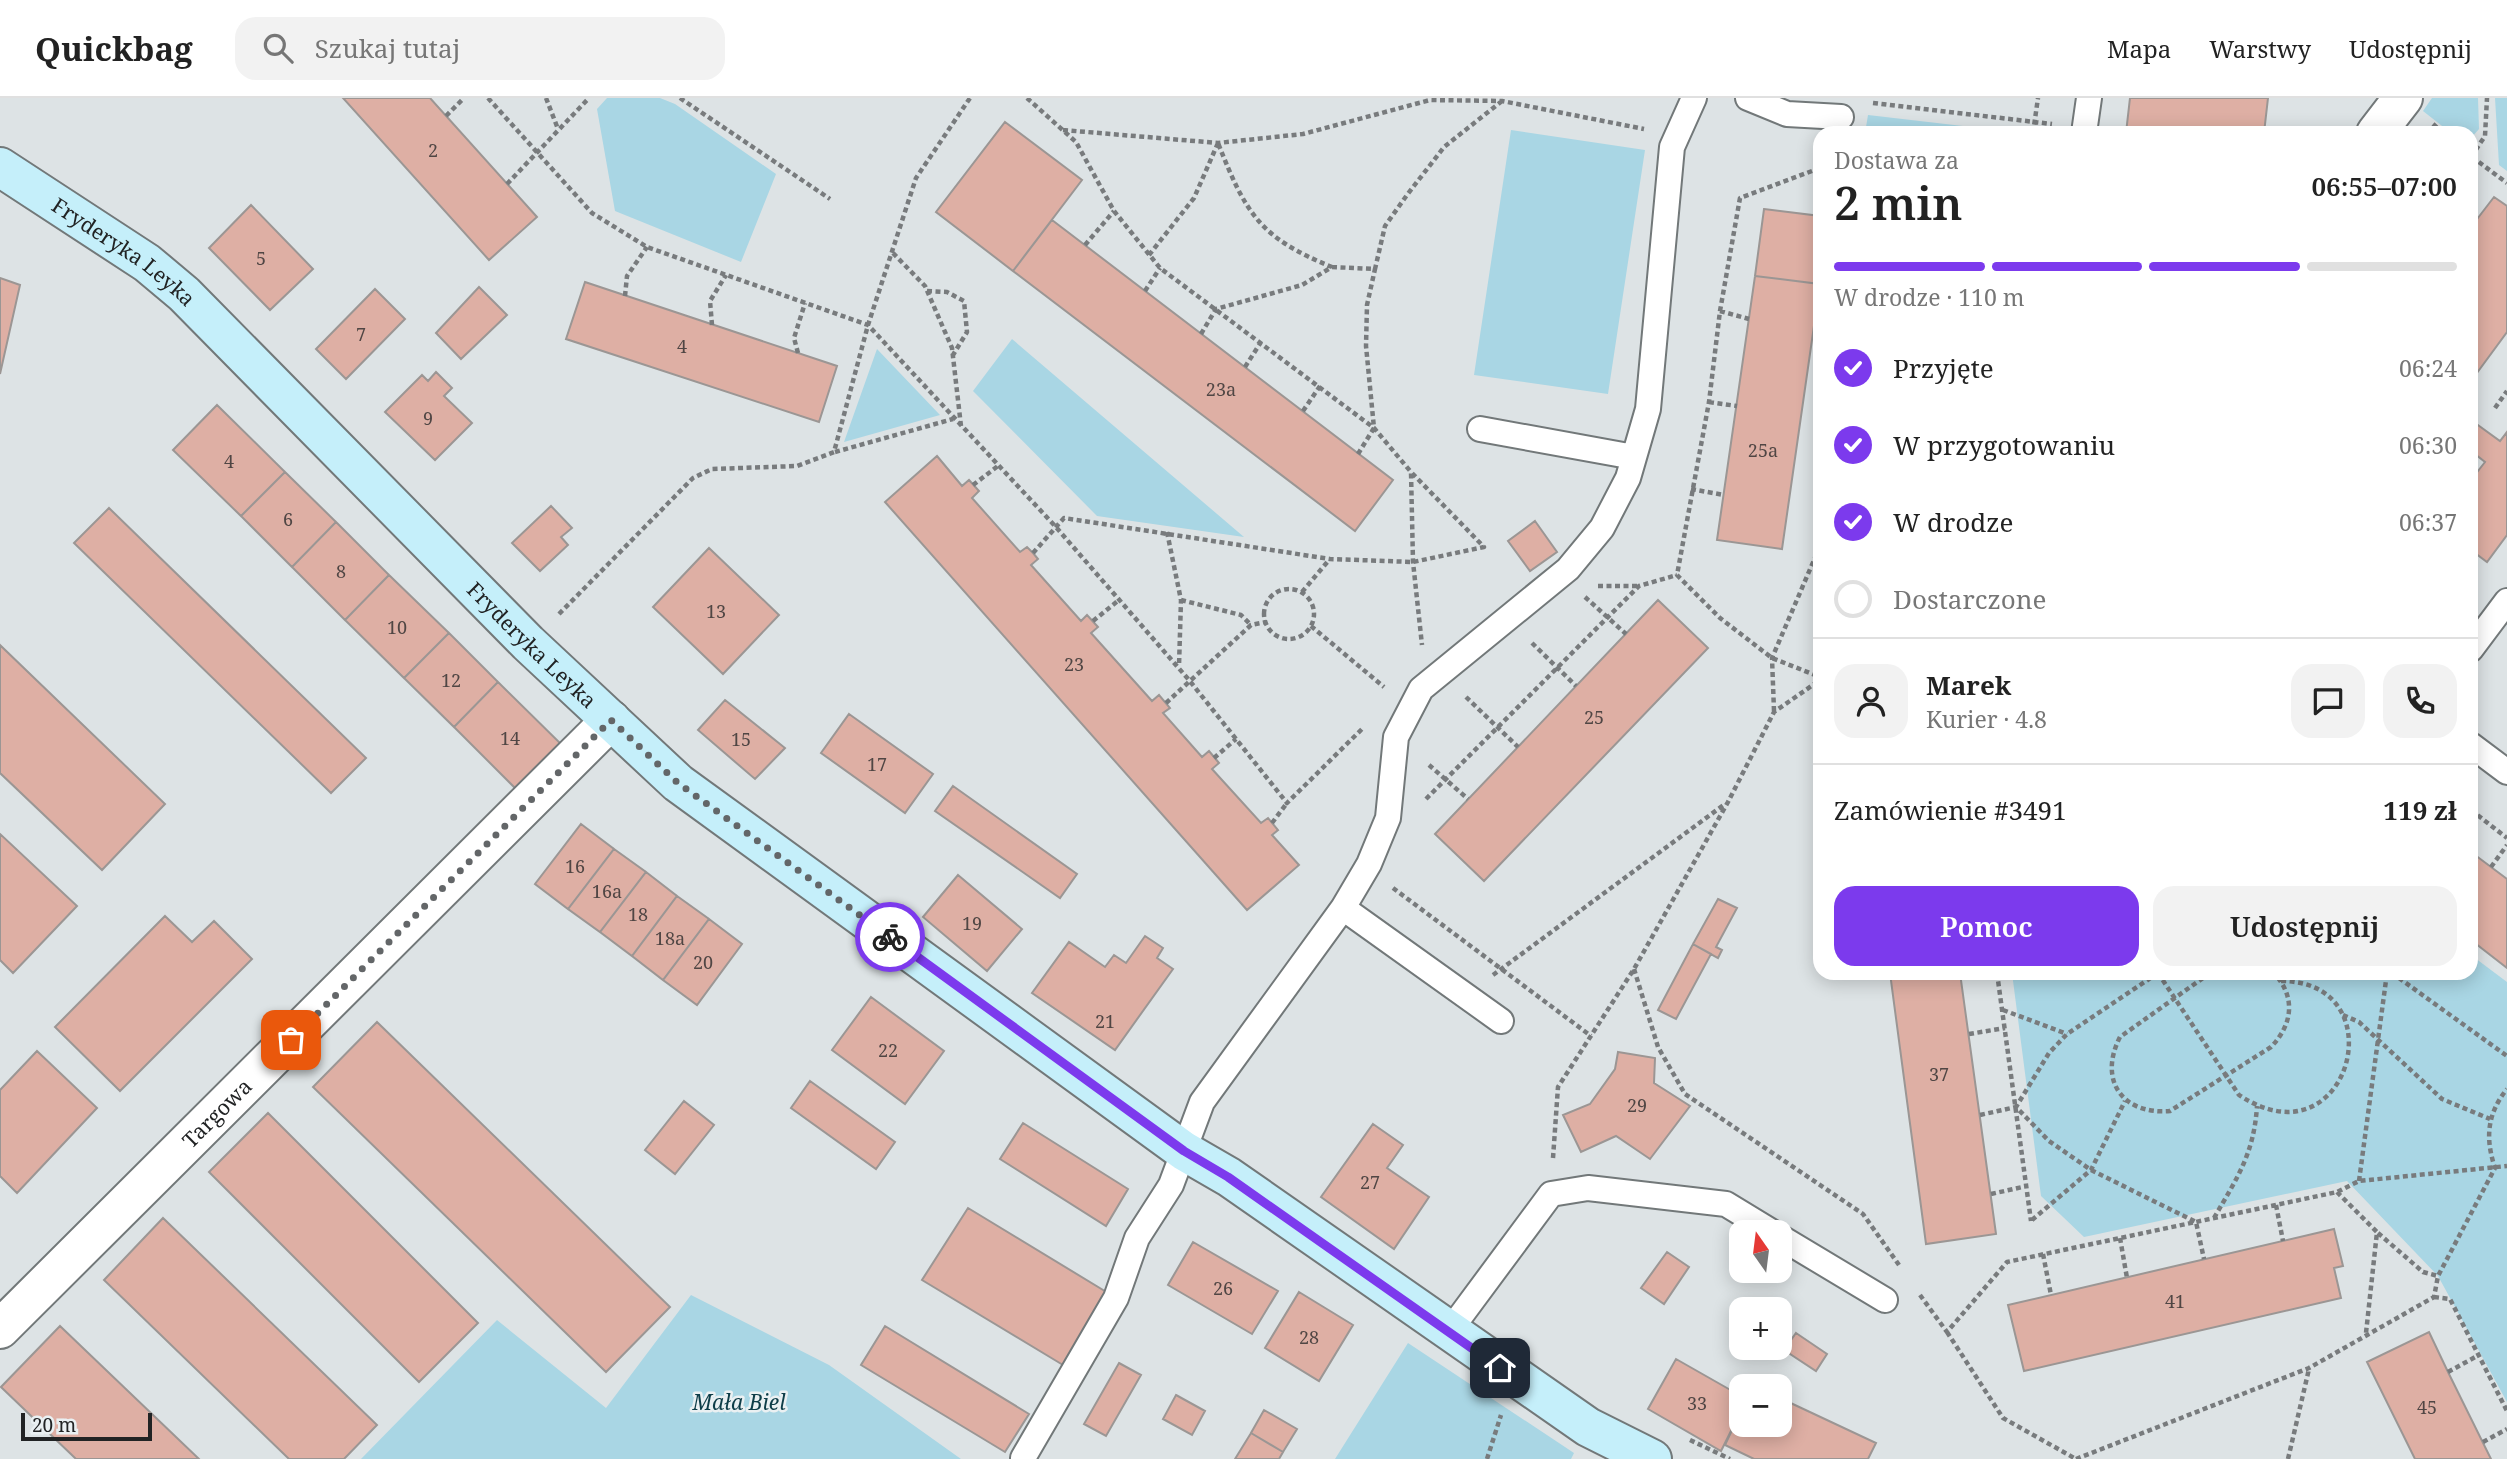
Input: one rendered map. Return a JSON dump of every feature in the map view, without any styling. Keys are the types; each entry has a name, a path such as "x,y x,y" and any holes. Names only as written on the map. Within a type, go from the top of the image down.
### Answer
{"street":[{"path":"2381,126 2403,98"},
{"name":"Fryderyka Leyka","path":"0,167 147,263 184,294 527,643 678,783 1184,1151 1228,1177 1448,1333 1588,1427 1652,1459"},
{"name":"Targowa","path":"0,1329 611,720"}],"lane":[{"path":"1023,1458 1116,1297 1137,1238 1171,1185 1202,1102 1343,908 1369,864 1388,817 1396,737 1421,689 1568,569 1602,528 1628,478 1648,409 1672,147 1694,98"},
{"path":"1748,98 1787,114 1841,117"},
{"path":"2085,126 2089,98"},
{"path":"1480,429 1634,457"},
{"path":"2478,640 2507,601"},
{"path":"2478,751 2507,772"},
{"path":"1343,908 1501,1021"},
{"path":"1448,1333 1551,1194 1588,1188 1726,1204 1752,1220"},
{"path":"1792,1244 1885,1300"}],"path":[{"path":"446,116 464,98"},
{"path":"488,98 592,213 647,247 868,325 1055,526 1189,680 1287,803"},
{"path":"545,98 558,130"},
{"path":"507,184 589,98"},
{"path":"680,98 830,200"},
{"path":"834,452 868,325 916,178 970,98"},
{"path":"1027,98 1076,142 1114,211 1160,268 1374,428 1411,472 1484,547 1413,562 1330,559 1064,518 1033,553"},
{"path":"2034,126 2038,98"},
{"path":"2478,146 2485,136 2487,98"},
{"path":"1062,130 1218,143 1303,135 1430,100 1502,101 1676,136"},
{"path":"1358,454 1374,428 1366,346 1367,304 1385,226 1444,147 1502,101"},
{"path":"1891,106 2055,126"},
{"path":"1150,255 1194,198 1218,143"},
{"path":"1218,143 1236,189 1261,227 1295,252 1332,267 1375,269"},
{"path":"2478,161 2507,183"},
{"path":"1676,575 1709,402 1720,311 1740,198 1813,171"},
{"path":"1085,245 1114,211"},
{"path":"625,296 627,276 647,247"},
{"path":"893,253 927,291 953,356 961,427"},
{"path":"1201,334 1216,309 1302,285 1332,267"},
{"path":"1145,291 1160,268"},
{"path":"712,325 710,301 726,275"},
{"path":"927,291 947,292 964,301 967,332 953,356"},
{"path":"798,353 794,338 805,303"},
{"path":"1720,311 1749,319"},
{"path":"1245,368 1261,342"},
{"path":"1303,411 1320,386"},
{"path":"2495,408 2507,391"},
{"path":"1709,402 1737,406"},
{"path":"551,622 693,478 712,470 797,466 834,452 953,419"},
{"path":"973,485 998,466"},
{"path":"1411,472 1413,562 1423,654"},
{"path":"1691,489 1724,495"},
{"path":"1167,532 1181,600 1178,668"},
{"path":"1302,592 1330,559"},
{"path":"1774,712 1772,657 1813,562"},
{"path":"1586,586 1639,586 1676,575"},
{"path":"1676,575 1720,618 1772,657 1813,676"},
{"path":"1417,809 1639,586"},
{"path":"1290,589 1302,592 1310,602 1314,614 1311,626 1301,636 1289,639 1276,636 1266,622 1264,613 1268,601 1278,592 1290,589"},
{"path":"1093,621 1119,600"},
{"path":"1181,600 1241,615 1251,625"},
{"path":"1608,617 1626,634"},
{"path":"1507,618 1576,686"},
{"path":"1166,703 1251,625 1266,622"},
{"path":"1311,626 1395,696"},
{"path":"1439,673 1518,747"},
{"path":"1551,1194 1558,1087 1634,969 1728,802 1774,712 1813,684"},
{"path":"1272,823 1287,803 1366,725"},
{"path":"1396,737 1468,799"},
{"path":"1214,758 1236,739"},
{"path":"1472,999 1500,967 1728,802"},
{"path":"2478,815 2507,838"},
{"path":"2491,867 2507,845"},
{"path":"1388,884 1591,1036"},
{"path":"1634,969 1658,1046 1685,1094 1863,1213 1901,1267"},
{"path":"1998,980 2032,1221 2091,1170 2124,1101"},
{"path":"1980,1115 2016,1107 2049,1053 2067,1034 2148,980"},
{"path":"2163,980 2239,1095 2256,1106 2276,1112 2297,1111 2317,1104 2333,1092 2344,1074 2350,1054 2350,1034 2343,1014 2330,998 2313,986 2281,981"},
{"path":"2200,980 2132,1025 2120,1037 2112,1051 2111,1069 2124,1101 2153,1112 2169,1111 2271,1047 2282,1035 2289,1020 2290,1003 2281,981"},
{"path":"2359,1181 2386,980"},
{"path":"2402,980 2507,1056"},
{"path":"2002,1009 2067,1034"},
{"path":"2343,1014 2359,1022 2442,1099 2490,1119"},
{"path":"1969,1034 2005,1028"},
{"path":"2434,1297 2438,1276 2495,1168 2488,1139 2490,1119 2507,1089"},
{"path":"2213,1218 2248,1160 2255,1136 2256,1106"},
{"path":"2016,1107 2049,1141 2091,1170 2196,1222"},
{"path":"1947,1332 2007,1262 2337,1192 2359,1181 2507,1166"},
{"path":"1991,1194 2027,1186"},
{"path":"2337,1192 2423,1272 2438,1276"},
{"path":"2276,1205 2283,1241"},
{"path":"2196,1222 2204,1259"},
{"path":"2366,1334 2377,1232"},
{"path":"2120,1238 2127,1278"},
{"path":"2043,1254 2051,1295"},
{"path":"1916,1289 2003,1418 2076,1459 2309,1368 2434,1297 2450,1299 2507,1411"},
{"path":"2448,1372 2479,1355"},
{"path":"2288,1459 2309,1368"},
{"path":"2483,1442 2507,1429"}],"green space":[{"path":"607,98 660,98 675,104 776,174 741,262 615,211 597,109"},
{"path":"2432,98 2478,98 2479,129 2478,126 2442,126 2423,111"},
{"path":"2495,98 2507,98 2507,171 2499,165"},
{"path":"1868,115 1963,126 1866,126"},
{"path":"1511,130 1645,150 1608,394 1474,375"},
{"path":"1012,339 1244,537 1097,516 973,391"},
{"path":"877,349 940,415 844,442"},
{"path":"2478,960 2507,982 2507,1402 2438,1276 2347,1181 2084,1237 2041,1196 2013,980 2478,980"},
{"name":"Mała Biel","path":"691,1295 829,1365 961,1459 361,1459 497,1320 606,1408"},
{"path":"1408,1343 1574,1453 1571,1459 1335,1459"}],"building":[{"path":"343,98 430,98 537,217 489,260"},
{"path":"2130,98 2268,98 2265,126 2127,126"},
{"path":"1005,122 1082,180 1013,271 936,212"},
{"path":"2494,197 2507,206 2507,332 2478,371 2478,218"},
{"path":"251,205 313,269 270,310 209,248"},
{"path":"1764,209 1813,215 1813,283 1755,276"},
{"path":"1052,220 1393,480 1355,531 1013,271"},
{"path":"1755,276 1813,283 1813,333 1782,549 1717,540"},
{"path":"0,278 20,285 0,374"},
{"path":"585,282 837,366 819,422 566,339"},
{"path":"479,287 507,315 461,359 436,333"},
{"path":"375,289 405,319 346,379 316,349"},
{"path":"436,372 452,388 444,396 472,423 435,460 385,412 422,375 428,381"},
{"path":"217,405 285,472 241,516 173,450"},
{"path":"2478,425 2500,441 2507,432 2507,535 2487,562 2478,555 2478,471 2485,462 2478,456"},
{"path":"937,456 962,486 969,480 979,491 972,498 1020,552 1027,547 1033,553 1038,559 1031,565 1081,621 1087,615 1098,627 1091,633 1152,701 1159,695 1170,708 1163,713 1202,757 1209,751 1219,763 1212,769 1261,823 1268,818 1278,830 1272,835 1299,865 1247,910 885,502"},
{"path":"285,472 336,522 292,567 241,516"},
{"path":"551,506 572,528 561,537 568,545 540,571 512,543"},
{"path":"109,508 366,758 331,793 74,543"},
{"path":"1535,521 1557,552 1530,571 1508,541"},
{"path":"336,522 389,575 345,620 292,567"},
{"path":"709,548 779,615 723,674 653,607"},
{"path":"389,575 449,633 404,678 345,620"},
{"path":"1658,600 1708,648 1484,881 1435,834"},
{"path":"449,633 498,682 454,727 404,678"},
{"path":"0,645 165,804 102,870 0,773"},
{"path":"498,682 566,749 521,794 454,727"},
{"path":"725,700 785,748 755,779 698,730"},
{"path":"849,714 933,774 905,813 821,753"},
{"path":"953,786 1077,874 1060,898 935,811"},
{"path":"581,824 614,849 568,909 535,884"},
{"path":"0,834 77,906 13,973 0,960"},
{"path":"614,849 646,872 600,932 568,909"},
{"path":"2478,857 2507,879 2507,968 2478,945"},
{"path":"646,872 677,896 632,956 600,932"},
{"path":"958,875 1022,929 987,971 923,917"},
{"path":"677,896 709,919 663,980 632,956"},
{"path":"1718,899 1737,908 1716,947 1722,950 1718,958 1693,944"},
{"path":"165,916 192,942 214,921 252,959 120,1091 55,1027"},
{"path":"709,919 742,944 697,1005 663,980"},
{"path":"1145,936 1163,948 1157,958 1173,969 1115,1050 1032,993 1069,942 1105,967 1114,955 1126,963"},
{"path":"1693,944 1711,954 1676,1019 1658,1010"},
{"path":"1891,980 1961,980 1996,1234 1926,1244"},
{"path":"871,997 944,1051 905,1104 832,1050"},
{"path":"377,1022 670,1307 606,1372 313,1087"},
{"path":"37,1051 97,1108 17,1193 0,1176 0,1090"},
{"path":"1618,1052 1655,1058 1654,1083 1690,1106 1650,1159 1616,1136 1581,1152 1563,1115 1590,1104 1615,1069"},
{"path":"810,1081 895,1142 876,1169 791,1108"},
{"path":"684,1101 714,1125 675,1174 645,1150"},
{"path":"268,1113 478,1323 419,1382 209,1172"},
{"path":"1023,1123 1128,1189 1106,1226 1000,1159"},
{"path":"1373,1124 1403,1145 1387,1168 1429,1197 1394,1249 1321,1197"},
{"path":"968,1208 1108,1293 1063,1365 922,1280"},
{"path":"163,1218 377,1425 344,1459 289,1459 104,1280"},
{"path":"2334,1229 2343,1266 2334,1268 2341,1298 2024,1371 2008,1305"},
{"path":"1193,1242 1278,1291 1252,1334 1168,1285"},
{"path":"1667,1252 1689,1267 1664,1304 1641,1288"},
{"path":"1299,1292 1353,1325 1319,1381 1265,1348"},
{"path":"60,1326 199,1459 76,1459 1,1387"},
{"path":"885,1326 1029,1414 1005,1452 861,1365"},
{"path":"2429,1332 2491,1459 2415,1459 2367,1362"},
{"path":"1796,1333 1827,1354 1816,1371 1792,1355 1792,1339"},
{"path":"1676,1359 1729,1389 1729,1435 1721,1451 1648,1409"},
{"path":"1119,1363 1141,1375 1106,1436 1084,1424"},
{"path":"1176,1395 1205,1411 1192,1435 1163,1419"},
{"path":"1792,1404 1876,1443 1868,1459 1754,1459 1725,1445 1729,1436 1792,1437"},
{"path":"1264,1410 1297,1429 1283,1452 1251,1433"},
{"path":"1251,1433 1283,1452 1279,1459 1235,1459"}],"way so far":[{"path":"291,1040 611,720 678,783 890,937"}],"route":[{"path":"890,937 1184,1151 1228,1177 1500,1368"}]}
